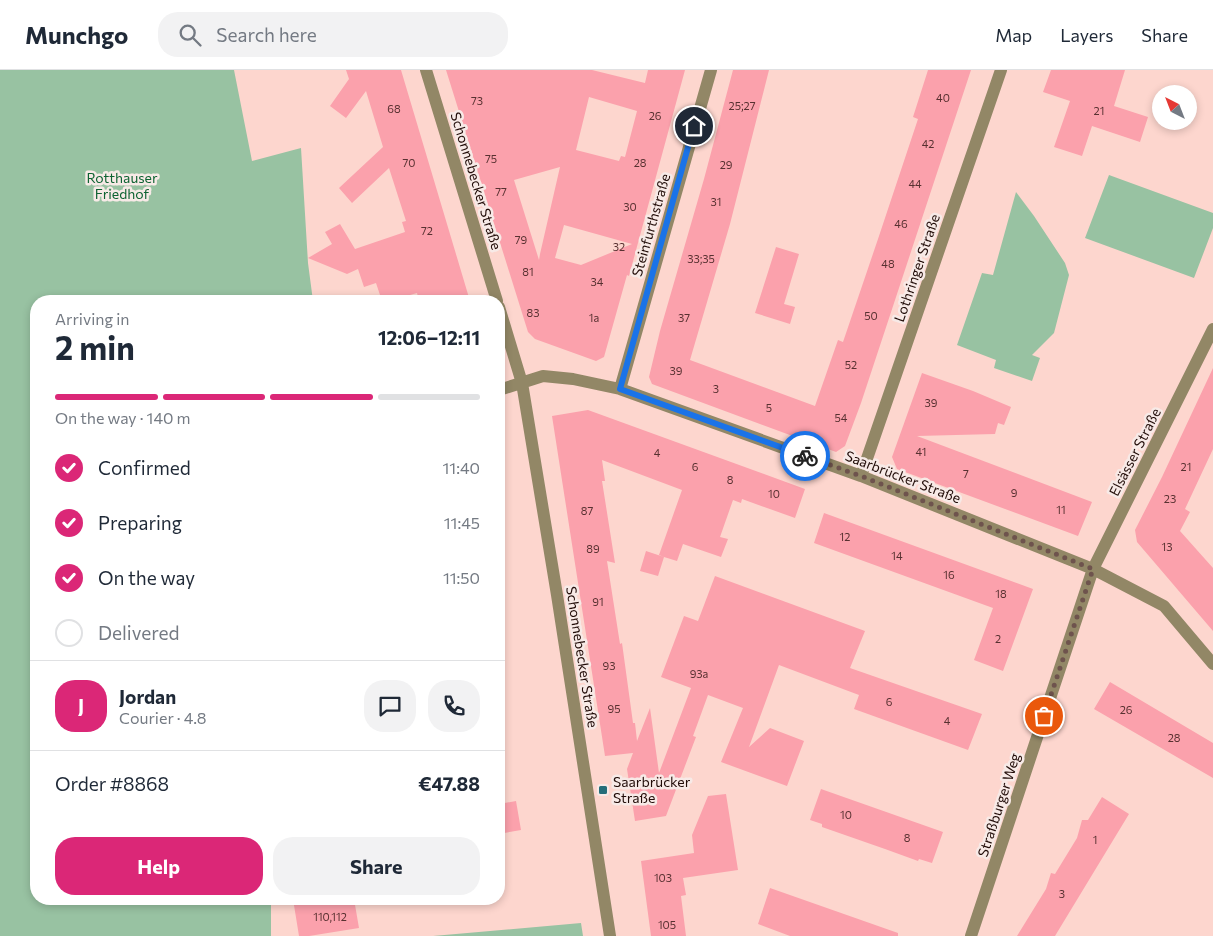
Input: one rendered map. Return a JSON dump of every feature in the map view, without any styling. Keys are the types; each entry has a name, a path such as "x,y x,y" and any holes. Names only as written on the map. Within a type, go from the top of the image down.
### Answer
{"street":[{"name":"Schonnebecker Straße","path":"426,70 495,295"},
{"name":"Steinfurthstraße","path":"620,389 711,70"},
{"name":"Lothringer Straße","path":"861,476 1000,70"},
{"name":"Schonnebecker Straße","path":"505,327 522,383 558,595 610,936"},
{"name":"Elsässer Straße","path":"1093,569 1208,351 1213,329"},
{"name":"Saarbrücker Straße","path":"522,383 543,376 573,379 620,389 861,476 1093,569 1164,606 1213,664"},
{"path":"505,388 522,383"},
{"name":"Straßburger Weg","path":"971,936 1093,569"}],"green space":[{"name":"Rotthauser Friedhof","path":"0,70 234,70 252,161 301,148 308,263 312,295 30,295 30,905 271,905 271,936 0,936"},
{"path":"1109,175 1213,213 1213,228 1194,278 1085,238"},
{"path":"1016,192 1065,263 1069,275 1054,333 1032,355 1040,358 1032,381 994,368 996,360 957,345 982,273 993,275"},
{"path":"581,923 583,936 433,936"}],"building":[{"path":"346,70 401,70 468,295 418,295 417,293 410,295 380,295 376,283 364,287 358,269 347,274 308,258 332,244 325,232 340,224 355,249 405,232 402,222 406,221 389,168 352,203 339,188 383,147 366,91 346,118 330,106 349,79"},
{"path":"446,70 592,70 645,83 648,70 685,70 629,276 627,275 604,357 596,361 535,339 528,332","holes":["589,97 637,111 625,157 621,156 619,161 576,150","560,167 539,260 514,180","564,225 632,244 581,265 555,258"]},
{"path":"733,70 769,70 730,224 690,360 815,406 838,340 843,342 878,239 918,119 913,117 928,70 971,70 861,403 845,446 836,452 652,384 649,377 660,331"},
{"path":"1051,70 1125,70 1114,106 1148,117 1140,142 1092,126 1082,156 1054,147 1070,101 1043,92"},
{"path":"776,247 799,254 784,304 795,307 790,324 755,313"},
{"path":"1213,368 1213,449 1185,509 1190,512 1180,531 1213,568 1213,631 1137,542 1135,530"},
{"path":"922,373 1011,407 1004,425 998,423 995,434 917,436 1092,502 1078,536 897,469 892,457"},
{"path":"588,410 805,489 795,518 742,499 741,503 733,500 720,537 728,539 721,557 683,544 677,561 659,555 682,490 602,460 605,481 602,481 615,563 607,561 620,644 622,643 633,723 635,723 637,741 650,708 659,773 691,688 661,677 684,616 698,621 715,576 865,631 850,668 982,714 968,750 854,709 859,695 779,665 749,747 770,728 804,741 787,786 721,762 743,708 708,695 693,736 696,737 666,816 635,821 627,769 633,753 605,756 552,416"},
{"path":"824,513 1033,589 1003,671 974,660 993,608 814,543"},
{"path":"646,551 664,557 658,576 640,571"},
{"path":"1110,682 1213,743 1213,778 1094,709"},
{"path":"821,789 943,832 932,863 919,859 918,861 822,827 822,824 810,820"},
{"path":"726,794 738,870 683,878 686,895 681,896 686,936 651,936 641,861 694,853 692,835 708,796"},
{"path":"1102,797 1129,814 1055,936 1017,936 1046,889 1051,873 1055,874 1077,838 1082,820 1088,820"},
{"path":"516,801 521,830 505,833 505,803"},
{"path":"770,888 898,933 898,936 790,936 758,924"},
{"path":"294,905 355,905 359,928 299,936"}],"way so far":[{"path":"805,456 861,476 1093,569 1044,716"}],"place":[{"name":"Saarbrücker Straße","path":"603,790"}],"route":[{"path":"694,126 620,389 805,456"}]}
